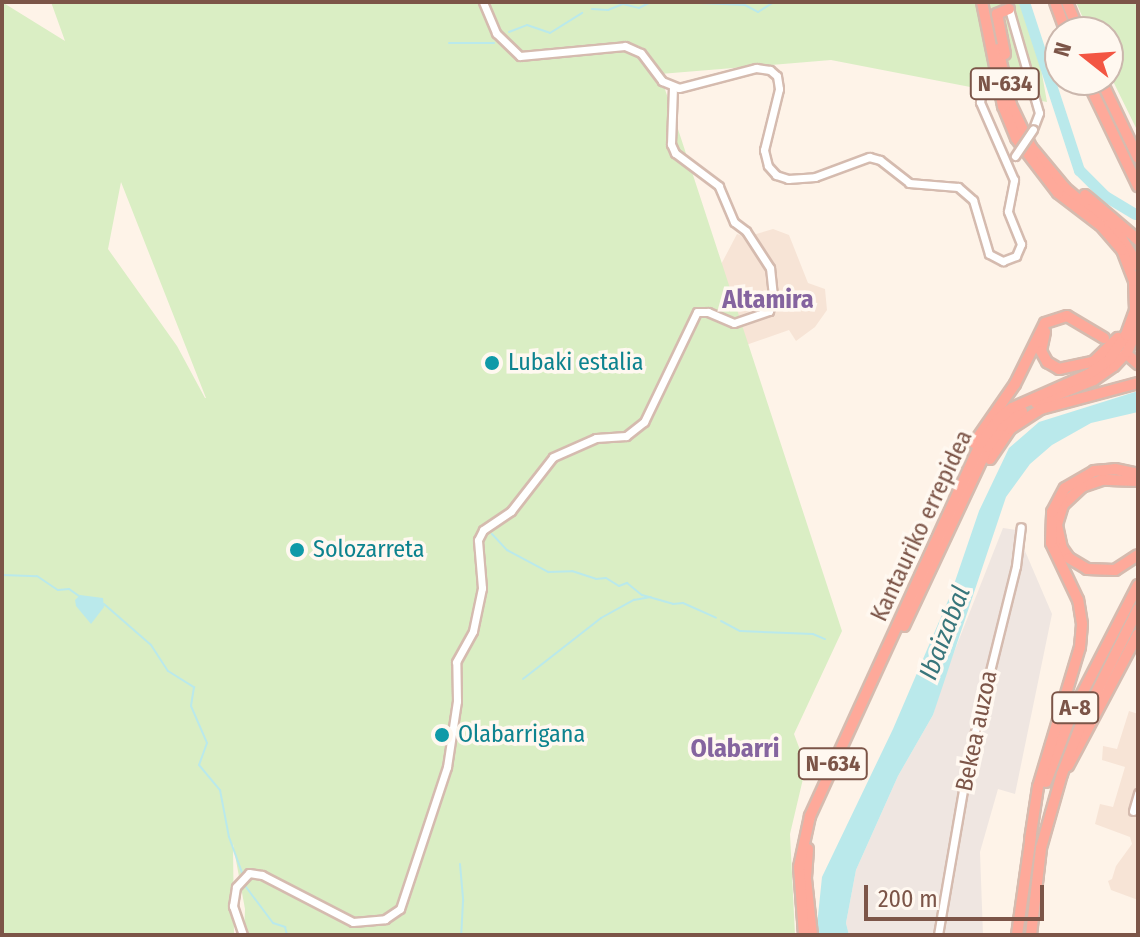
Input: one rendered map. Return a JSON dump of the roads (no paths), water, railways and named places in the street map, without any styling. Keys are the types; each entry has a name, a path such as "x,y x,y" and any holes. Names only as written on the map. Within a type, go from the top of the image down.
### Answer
{"highway":[{"name":"Kantauriko errepidea","path":"982,2 996,74 1023,134 1039,159 1065,188 1118,233 1138,265"},
{"name":"Kantauriko errepidea","path":"804,935 798,889 804,831 981,443 997,420 1035,396 1089,374 1120,347 1132,323 1135,287 1129,263 1113,238 1058,193 1010,127 989,2"},
{"path":"999,2 1009,9"},
{"name":"N-634","path":"1002,87 1008,70 997,14 1009,9"},
{"path":"1095,96 1138,186"},
{"path":"1109,96 1138,158"},
{"path":"1039,159 1138,240"},
{"path":"1082,323 1058,322 1046,331 1041,351 1051,366 1068,370 1082,367 1105,353 1121,332 1135,287"},
{"path":"950,509 972,447 1015,384 1039,330 1051,318 1059,316 1082,323 1104,338"},
{"name":"Kantauriko errepidea","path":"812,935 806,864 814,822 988,447 1002,426 1038,401 1094,380 1114,366 1127,352 1138,327"},
{"path":"927,577 955,535 994,450 1010,429 1041,409 1138,383"},
{"path":"1030,840 1038,787 1080,647 1082,624 1078,600 1051,543 1052,512 1065,488 1094,471 1115,469 1138,474"},
{"path":"1138,481 1102,480 1082,487 1063,505 1057,525 1062,548 1069,558 1087,569 1115,570 1138,555"},
{"name":"A-8","path":"1017,935 1030,840 1050,770 1072,713 1138,585"},
{"name":"A-8","path":"1031,935 1041,848 1062,774 1083,719 1138,609"},
{"path":"1062,774 1075,756 1105,691 1138,634"}],"street":[{"path":"483,2 496,33 520,56 630,47 641,53 662,81 673,87 693,86 756,68 770,70 777,76 779,89 764,150 768,166 776,175 788,179 815,177 869,157 880,160 909,183 956,186 973,200 989,254 1003,261 1012,260 1021,246 1008,211 1015,184 981,108 980,97 996,74"},
{"path":"1008,165 1033,129 1039,113 1009,9"},
{"path":"243,935 233,906 236,887 249,873 262,875 353,922 385,919 400,909 447,767 457,701 456,662 473,631 482,588 478,540 483,530 511,511 553,457 596,438 626,436 644,422 676,352 699,311 734,323 764,315 773,299 773,278 746,231 734,222 719,186 675,153 670,135 673,87"},
{"path":"984,89 1002,87"},
{"name":"Bekea auzoa","path":"938,935 969,756 1016,566 1021,527"},
{"path":"1133,811 1138,793"}],"water":[{"name":"Ibaizabal","path":"1138,391 1138,412 1091,423 1052,445 1030,464 1006,497 933,715 898,776 856,870 846,923 849,935 816,935 822,877 893,729 950,596 979,511 1009,448 1039,422"},
{"path":"80,595 103,598 104,607 91,624 76,606 75,600"}],"waterway":[{"path":"592,9 608,10 623,4 639,8 651,2"},
{"path":"678,2 745,5 758,12 774,2"},
{"path":"1024,2 1079,170 1105,196 1135,214"},
{"path":"509,32 527,25 550,33 582,13"},
{"path":"449,43 494,43"},
{"path":"492,534 507,550 548,572 572,571 596,579 606,578 619,586 627,583 642,595 673,604 683,603 716,618"},
{"path":"2,575 37,576 58,590 69,589 79,596"},
{"path":"523,679 601,618 634,600 651,597"},
{"path":"104,604 151,645 168,671 194,687 191,706 207,743 199,765 220,790 229,837 242,873"},
{"path":"721,621 740,631 813,634 825,639"},
{"path":"460,864 463,901 461,935"},
{"path":"243,883 273,923 285,927 287,935"}],"place":[{"name":"Lubaki estalia","path":"492,363"},
{"name":"Solozarreta","path":"297,550"},
{"name":"Olabarrigana","path":"442,735"}],"district":[{"name":"Altamira","path":"768,300"},
{"name":"Olabarri","path":"735,749"}]}
